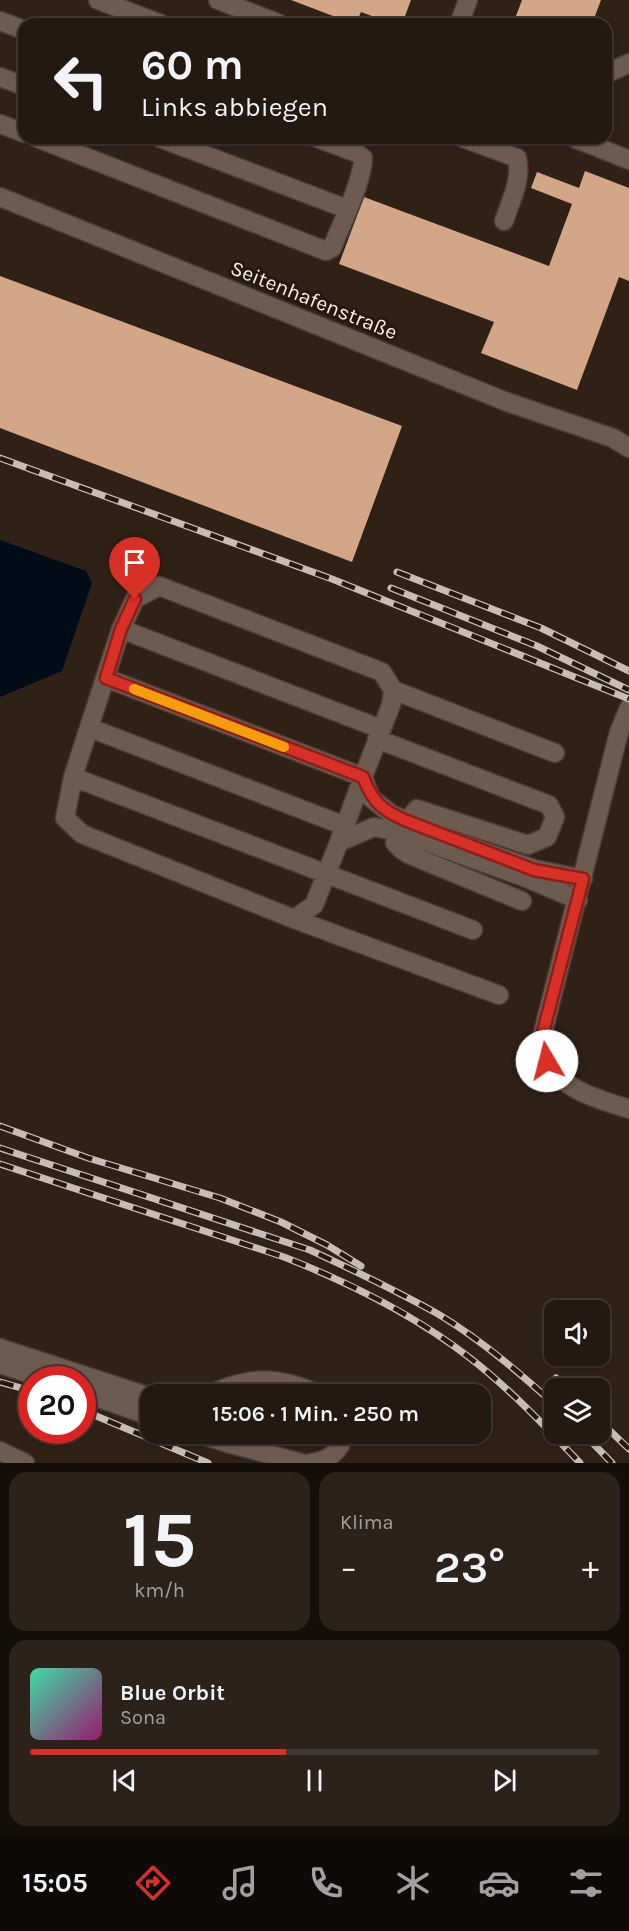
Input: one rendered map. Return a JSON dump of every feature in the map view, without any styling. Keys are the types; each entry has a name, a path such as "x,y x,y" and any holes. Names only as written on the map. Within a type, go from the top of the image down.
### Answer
{"street":[{"path":"98,0 145,18"},
{"path":"218,0 264,18"},
{"path":"461,18 468,0"},
{"path":"0,21 18,28"},
{"path":"612,71 629,63"},
{"path":"0,77 18,84"},
{"path":"0,124 18,131"},
{"path":"52,144 326,251 332,248 363,168 363,158 357,153 333,144"},
{"path":"176,144 347,209"},
{"path":"479,144 517,158 519,178 504,221"},
{"path":"589,144 629,160"},
{"name":"Seitenhafenstraße","path":"0,197 496,398 621,436 629,448"},
{"path":"499,995 294,919 82,834 65,818 73,777 121,629 135,599 159,586 382,672 393,690 555,753"},
{"path":"121,629 549,805 555,818 547,837 528,845 417,809 403,827 395,843 408,854 522,901"},
{"path":"106,678 363,777 371,798 403,827 578,900"},
{"path":"294,919 314,905 391,705 393,690"},
{"path":"629,708 619,732 541,1040 547,1061 557,1076 579,1092 629,1109"},
{"path":"90,728 342,834 374,827 403,827 534,870 583,879"},
{"path":"73,777 473,930"},
{"path":"0,1348 140,1394"},
{"path":"0,1364 18,1370"},
{"path":"239,1384 256,1381 277,1381 286,1384"},
{"path":"96,1397 140,1412"},
{"path":"231,1444 301,1463"},
{"path":"311,1463 328,1458 338,1450 340,1444"},
{"path":"0,1450 25,1463"}],"shaded area":[{"path":"0,540 86,571 92,583 62,671 0,697"}],"building":[{"path":"291,0 411,0 404,18 377,18 361,12 358,18 338,18"},
{"path":"522,0 601,0 594,18 515,18"},
{"path":"585,171 629,188 629,281 619,277 577,390 481,353 494,322 339,264 364,197 549,266 572,204 531,188 537,172 579,188"},
{"path":"0,276 402,426 352,562 0,428"}],"railway":[{"path":"0,458 332,579 629,699"},
{"path":"397,572 541,628 629,671"},
{"path":"391,588 537,646 629,690"},
{"path":"0,1126 88,1158 220,1198 281,1222 327,1245 361,1266"},
{"path":"0,1148 310,1250 438,1314 499,1356 544,1395"},
{"path":"0,1164 284,1257 380,1301 426,1327 485,1370 527,1408 580,1463"},
{"path":"0,1382 18,1387"},
{"path":"96,1416 208,1463"},
{"path":"610,1431 629,1449"},
{"path":"594,1444 612,1463"}],"slow traffic":[{"path":"134,689 284,747"}],"route":[{"path":"135,599 121,629 106,678 363,777 371,798 391,814 452,840 534,870 583,879 541,1040 547,1061"}]}
